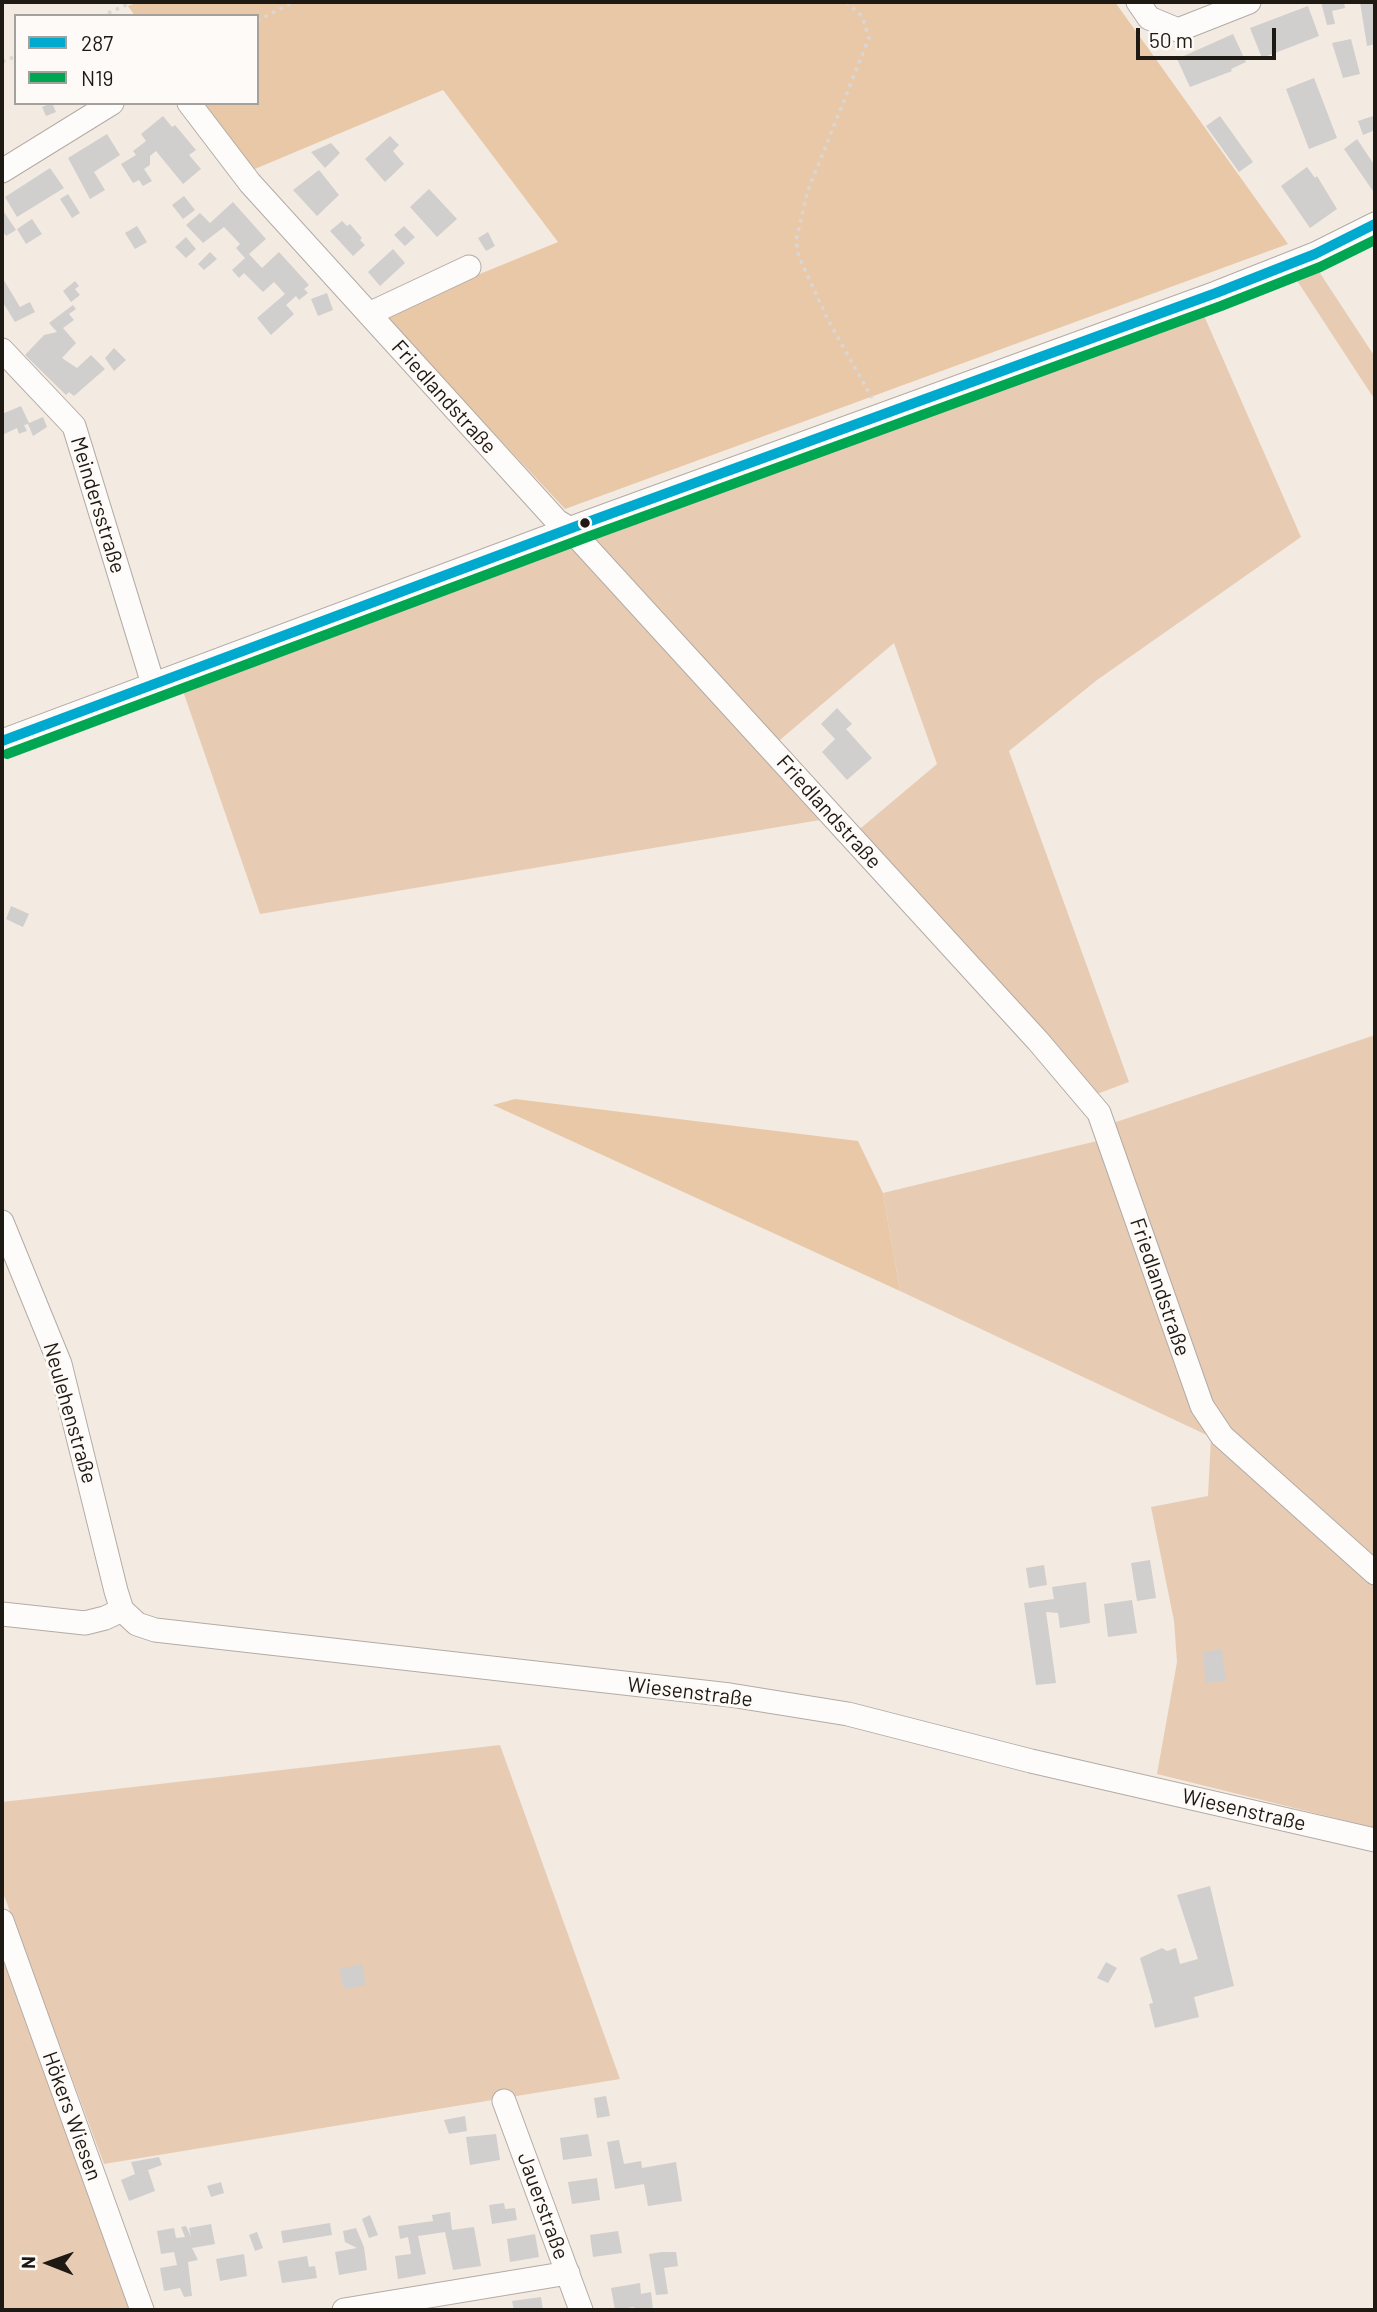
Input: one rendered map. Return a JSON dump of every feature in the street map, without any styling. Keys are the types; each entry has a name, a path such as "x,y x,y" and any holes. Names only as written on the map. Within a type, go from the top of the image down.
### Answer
{"street":[{"path":"1138,2 1149,18 1178,30 1249,2"},
{"path":"2,171 109,105"},
{"name":"Friedlandstraße","path":"192,105 250,183 557,521 570,529 1029,1030 1099,1113 1202,1406 1222,1436 1375,1573"},
{"path":"2,741 570,529 1216,293 1315,254 1375,224"},
{"path":"369,314 470,267"},
{"name":"Meindersstraße","path":"2,351 74,426 153,684"},
{"name":"Neulehenstraße","path":"2,1222 60,1364 122,1610"},
{"path":"2,1614 85,1623 122,1610"},
{"name":"Wiesenstraße","path":"122,1610 136,1623 156,1630 730,1695 848,1714 1031,1761 1375,1840"},
{"name":"Hökers Wiesen","path":"2,1921 142,2310"},
{"name":"Jauerstraße","path":"504,2101 581,2310"},
{"path":"344,2310 568,2273"}],"path":[{"path":"109,14 133,2"},
{"path":"259,20 293,2"},
{"path":"846,2 862,16 869,38 807,193 796,242 799,257 828,320 876,406"}],"shaded area":[{"path":"138,2 1115,2 1288,244 565,509 382,314 558,242 443,90 250,171 201,105 259,105 259,14 134,14 128,6"},
{"path":"1316,267 1375,357 1375,400 1294,276"},
{"path":"1202,311 1301,537 1097,680 1009,751 1129,1082 1097,1094 855,833 937,764 894,643 774,745 590,538"},
{"path":"574,545 820,820 260,914 183,691"},
{"path":"1375,1035 1375,1561 1241,1442 1214,1412 1110,1124"},
{"path":"515,1099 858,1141 883,1193 900,1291 493,1105"},
{"path":"1101,1140 1194,1409 1375,1583 1375,1828 1157,1774 1177,1662 1174,1621 1151,1507 1208,1496 1211,1437 900,1291 883,1193"},
{"path":"500,1745 620,2079 104,2164 2,1890 2,1802"},
{"path":"2,1950 135,2310 2,2310"}],"building":[{"path":"1321,2 1344,2 1345,8 1332,11 1335,24 1327,25"},
{"path":"1360,2 1375,2 1375,44 1367,46"},
{"path":"1308,6 1319,36 1262,58 1250,28"},
{"path":"1233,34 1246,62 1231,69 1232,71 1190,87 1177,59"},
{"path":"1351,39 1360,74 1343,78 1332,43"},
{"path":"1314,78 1337,138 1309,149 1286,89"},
{"path":"53,105 56,112 46,116 42,107"},
{"path":"163,116 172,127 175,125 196,150 189,155 201,169 183,184 156,151 150,156 150,165 144,169 152,181 143,186 139,180 133,183 121,164 136,155 133,151 146,141 141,134"},
{"path":"1220,116 1253,162 1239,172 1206,126"},
{"path":"1373,116 1375,130 1363,135 1358,121"},
{"path":"107,134 120,155 94,172 105,190 90,199 68,158"},
{"path":"390,136 399,145 393,151 404,164 385,182 365,159"},
{"path":"1357,139 1375,166 1375,194 1344,149"},
{"path":"331,143 340,153 325,168 311,152"},
{"path":"1307,167 1315,178 1317,176 1337,209 1310,228 1281,186"},
{"path":"50,168 64,188 17,217 5,197"},
{"path":"319,170 339,195 317,216 293,190"},
{"path":"429,189 457,219 437,237 410,207"},
{"path":"68,194 80,213 72,218 60,199"},
{"path":"184,196 195,210 183,219 172,205"},
{"path":"233,202 266,239 249,254 262,268 279,252 309,285 304,289 308,293 299,300 296,296 286,305 294,314 271,335 257,318 285,294 274,282 263,292 244,273 239,278 232,270 245,258 236,248 240,244 224,227 203,243 186,225 200,213 210,223"},
{"path":"4,212 16,230 6,236 2,230"},
{"path":"32,219 42,234 26,244 17,229"},
{"path":"342,221 347,226 350,224 365,245 353,256 330,231"},
{"path":"137,226 147,242 135,249 125,233"},
{"path":"404,226 415,237 405,246 394,235"},
{"path":"488,232 495,246 486,251 478,238"},
{"path":"186,237 196,249 186,258 175,247"},
{"path":"393,249 405,263 380,286 368,272"},
{"path":"210,252 217,259 204,270 198,264"},
{"path":"2,277 20,307 30,302 35,312 15,322 2,301"},
{"path":"75,281 79,286 75,289 80,295 71,302 63,291"},
{"path":"327,293 333,310 318,316 311,299"},
{"path":"73,305 76,309 69,314 74,320 63,328 76,343 62,358 77,368 91,355 105,369 74,396 69,392 66,395 25,355 44,335 57,332 49,323"},
{"path":"114,348 126,360 114,371 105,358"},
{"path":"21,406 29,423 43,417 47,427 33,436 28,424 24,425 27,431 19,434 17,428 2,435 2,414"},
{"path":"837,708 852,724 846,729 872,758 847,780 822,752 835,739 821,724"},
{"path":"11,906 29,914 23,927 6,919"},
{"path":"1150,1560 1156,1598 1137,1601 1131,1563"},
{"path":"1044,1565 1047,1585 1029,1588 1026,1568"},
{"path":"1086,1582 1090,1623 1060,1628 1058,1613 1046,1612 1056,1683 1036,1685 1024,1603 1054,1599 1052,1587"},
{"path":"1132,1600 1137,1633 1108,1637 1104,1604"},
{"path":"1222,1649 1226,1681 1206,1683 1203,1652"},
{"path":"1210,1886 1234,1986 1194,1997 1199,2017 1155,2028 1149,2004 1153,2003 1140,1958 1162,1948 1167,1951 1176,1948 1180,1964 1198,1959 1177,1895"},
{"path":"1106,1962 1117,1968 1108,1983 1097,1978"},
{"path":"362,1964 366,1985 344,1989 339,1969"},
{"path":"606,2096 610,2116 597,2118 594,2098"},
{"path":"465,2116 467,2131 449,2134 444,2120"},
{"path":"496,2134 500,2160 470,2165 466,2137"},
{"path":"588,2134 592,2156 563,2160 560,2138"},
{"path":"619,2140 624,2164 641,2161 642,2168 676,2162 682,2201 648,2206 644,2184 615,2189 607,2142"},
{"path":"159,2157 162,2165 148,2170 155,2191 129,2201 121,2180 135,2174 131,2162"},
{"path":"597,2178 600,2200 572,2204 568,2182"},
{"path":"221,2182 224,2193 211,2197 207,2186"},
{"path":"504,2203 505,2209 515,2208 517,2220 492,2224 489,2205"},
{"path":"450,2212 452,2230 474,2227 481,2266 453,2270 445,2232 418,2236 426,2274 398,2279 395,2256 411,2254 408,2237 400,2239 398,2226 433,2221 432,2215"},
{"path":"370,2215 378,2235 369,2238 362,2219"},
{"path":"330,2223 332,2235 283,2243 281,2231"},
{"path":"211,2224 215,2244 192,2248 198,2260 188,2262 192,2296 184,2297 180,2288 164,2291 160,2268 177,2265 174,2252 161,2254 157,2231 174,2228 176,2238 185,2237 181,2227 186,2226 191,2237 189,2228"},
{"path":"356,2228 364,2247 367,2270 339,2275 335,2252 357,2248 345,2242 343,2231"},
{"path":"618,2231 622,2253 593,2257 590,2235"},
{"path":"257,2232 263,2248 255,2251 249,2235"},
{"path":"535,2234 539,2257 510,2262 507,2239"},
{"path":"676,2252 678,2266 664,2268 668,2294 656,2295 649,2254"},
{"path":"244,2254 247,2276 220,2281 216,2259"},
{"path":"307,2256 309,2267 315,2266 317,2278 282,2283 278,2261"},
{"path":"640,2283 641,2294 651,2292 653,2310 634,2310 634,2307 615,2310 611,2288"},
{"path":"541,2297 543,2310 514,2310 512,2301"}],"transit line":[{"name":"287","path":"2,741 585,523 1216,293 1315,254 1375,224"},
{"name":"N19","path":"7,754 590,536 1221,306 1320,267 1375,240"}]}
